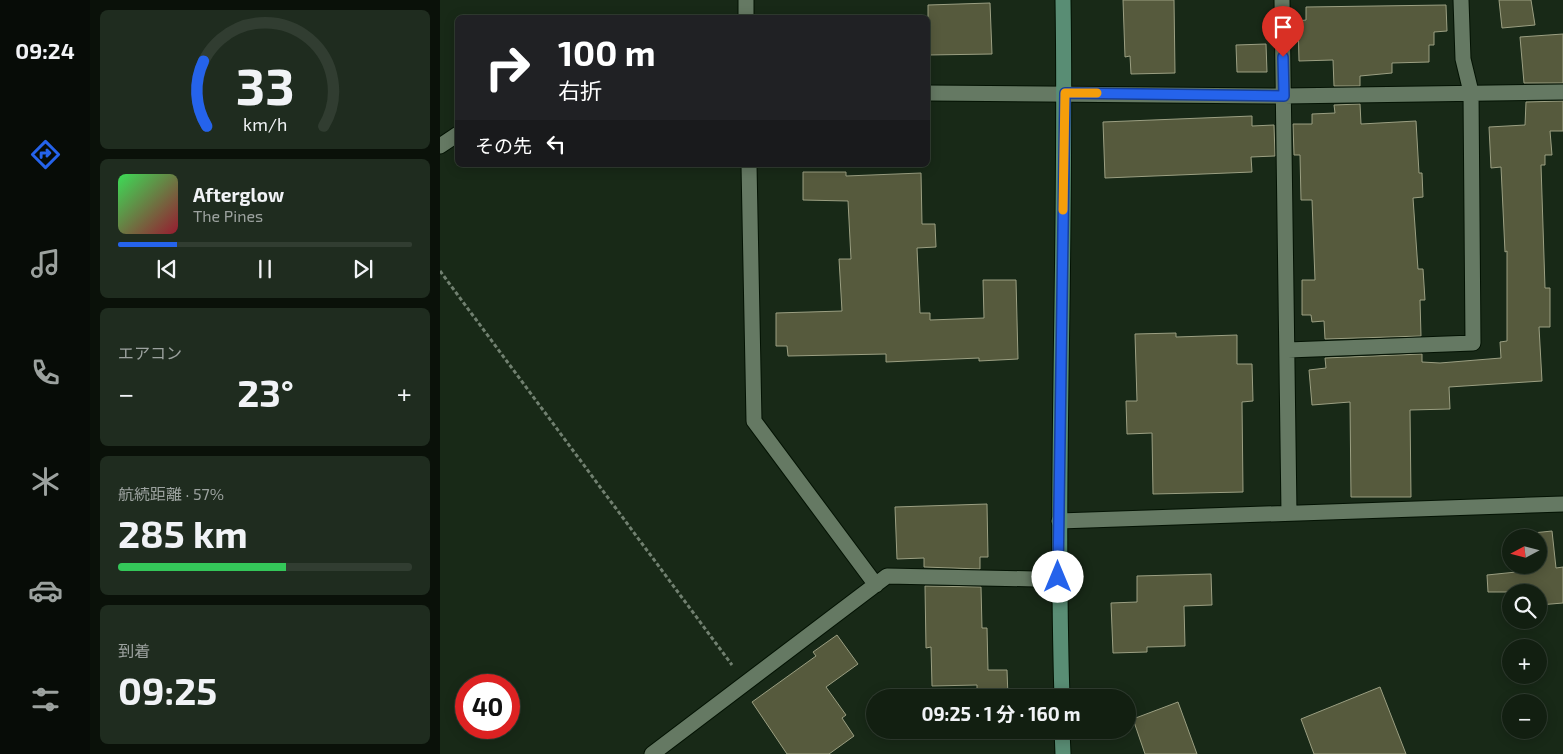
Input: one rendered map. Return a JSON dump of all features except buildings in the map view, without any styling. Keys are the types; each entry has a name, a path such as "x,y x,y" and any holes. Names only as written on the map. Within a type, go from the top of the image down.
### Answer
{"street":[{"path":"746,0 746,15"},
{"path":"1062,689 1058,577 1065,93 1063,0"},
{"path":"1282,0 1289,513"},
{"path":"1288,350 1473,343 1471,92 1463,60 1461,0"},
{"path":"930,93 1284,96 1563,92"},
{"path":"440,146 455,136"},
{"path":"749,167 754,422 876,585"},
{"path":"1059,521 1563,504"},
{"path":"652,754 887,576 1058,577"},
{"path":"1062,739 1063,754"}],"path":[{"path":"440,271 746,684"}],"slow traffic":[{"path":"1063,210 1065,93 1097,93"}],"route":[{"path":"1058,577 1065,93 1284,96 1283,57"}]}
